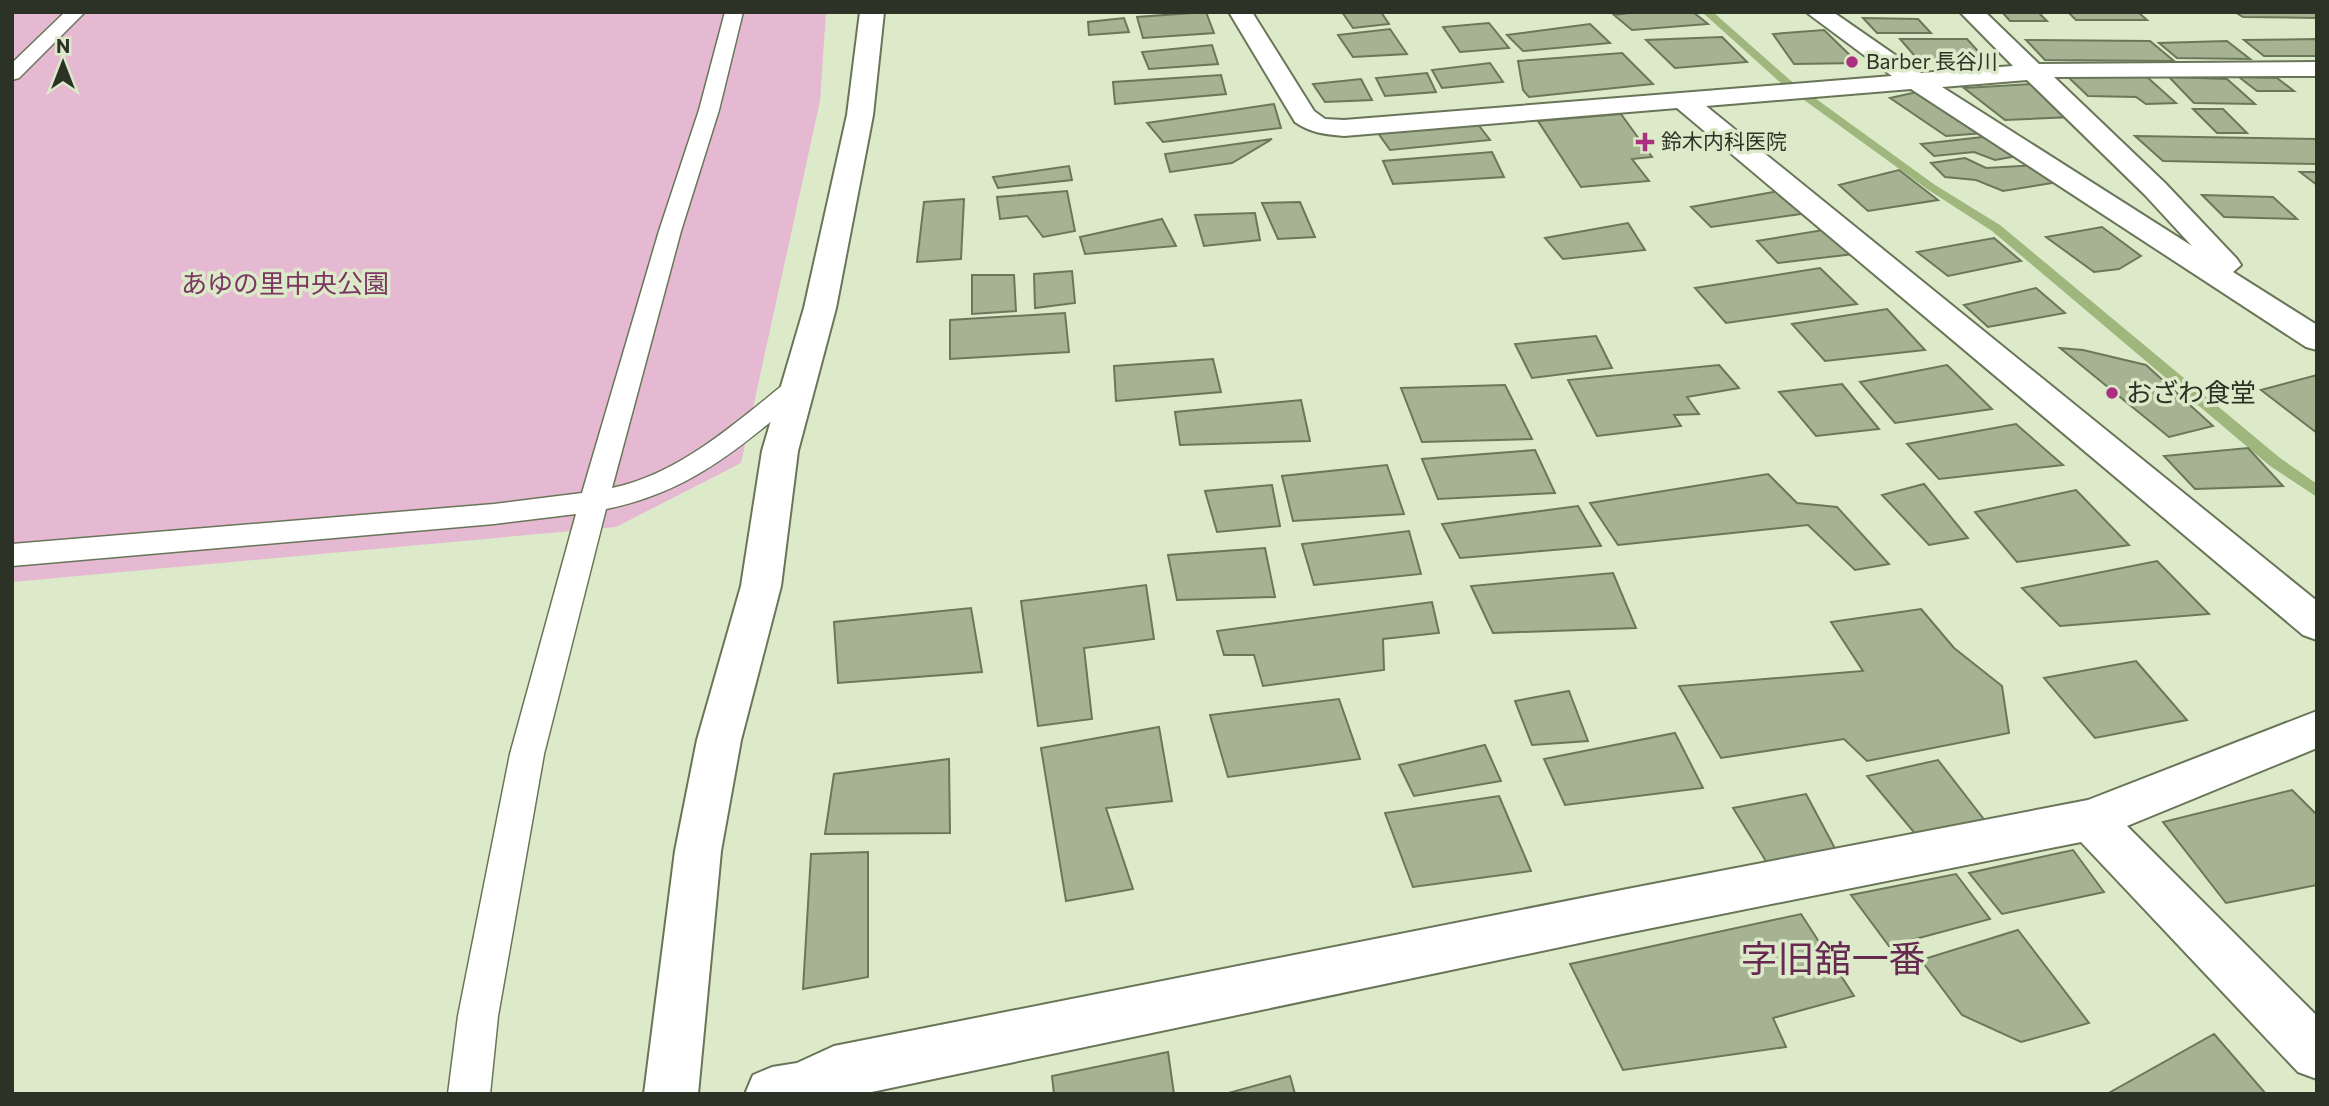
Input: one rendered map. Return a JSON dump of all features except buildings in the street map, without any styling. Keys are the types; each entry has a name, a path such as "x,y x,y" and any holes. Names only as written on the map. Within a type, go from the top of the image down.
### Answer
{"street":[{"path":"671,1094 698,851 719,740 761,586 780,451 820,308 860,115 872,12"},
{"path":"1240,12 1304,116 1318,126 1384,126 2030,72 2317,69"},
{"path":"1816,12 1916,81 2317,340"},
{"path":"1971,12 2030,72 2155,189 2223,260 2238,289"},
{"path":"1684,101 2317,624"},
{"path":"772,1094 803,1089 834,1073 1622,912 2090,821 2317,729"},
{"path":"2090,821 2317,1053"}],"lane":[{"path":"12,74 76,12"},
{"path":"469,1094 478,1016 527,754 594,502 670,231 709,110 734,12"},
{"path":"12,555 494,514 594,502 632,494 664,482 726,444 797,387"}],"green space":[{"name":"あゆの里中央公園","path":"12,12 826,12 820,101 741,463 616,527 12,582"}],"waterway":[{"path":"1707,12 1786,82 1931,187 1996,228 2275,462 2317,492"}],"place":[{"name":"Barber 長谷川","path":"1852,62"},
{"name":"鈴木内科医院","path":"1645,142"},
{"name":"おざわ食堂","path":"2112,393"}],"district":[{"name":"字旧舘一番","path":"1833,959"}]}
